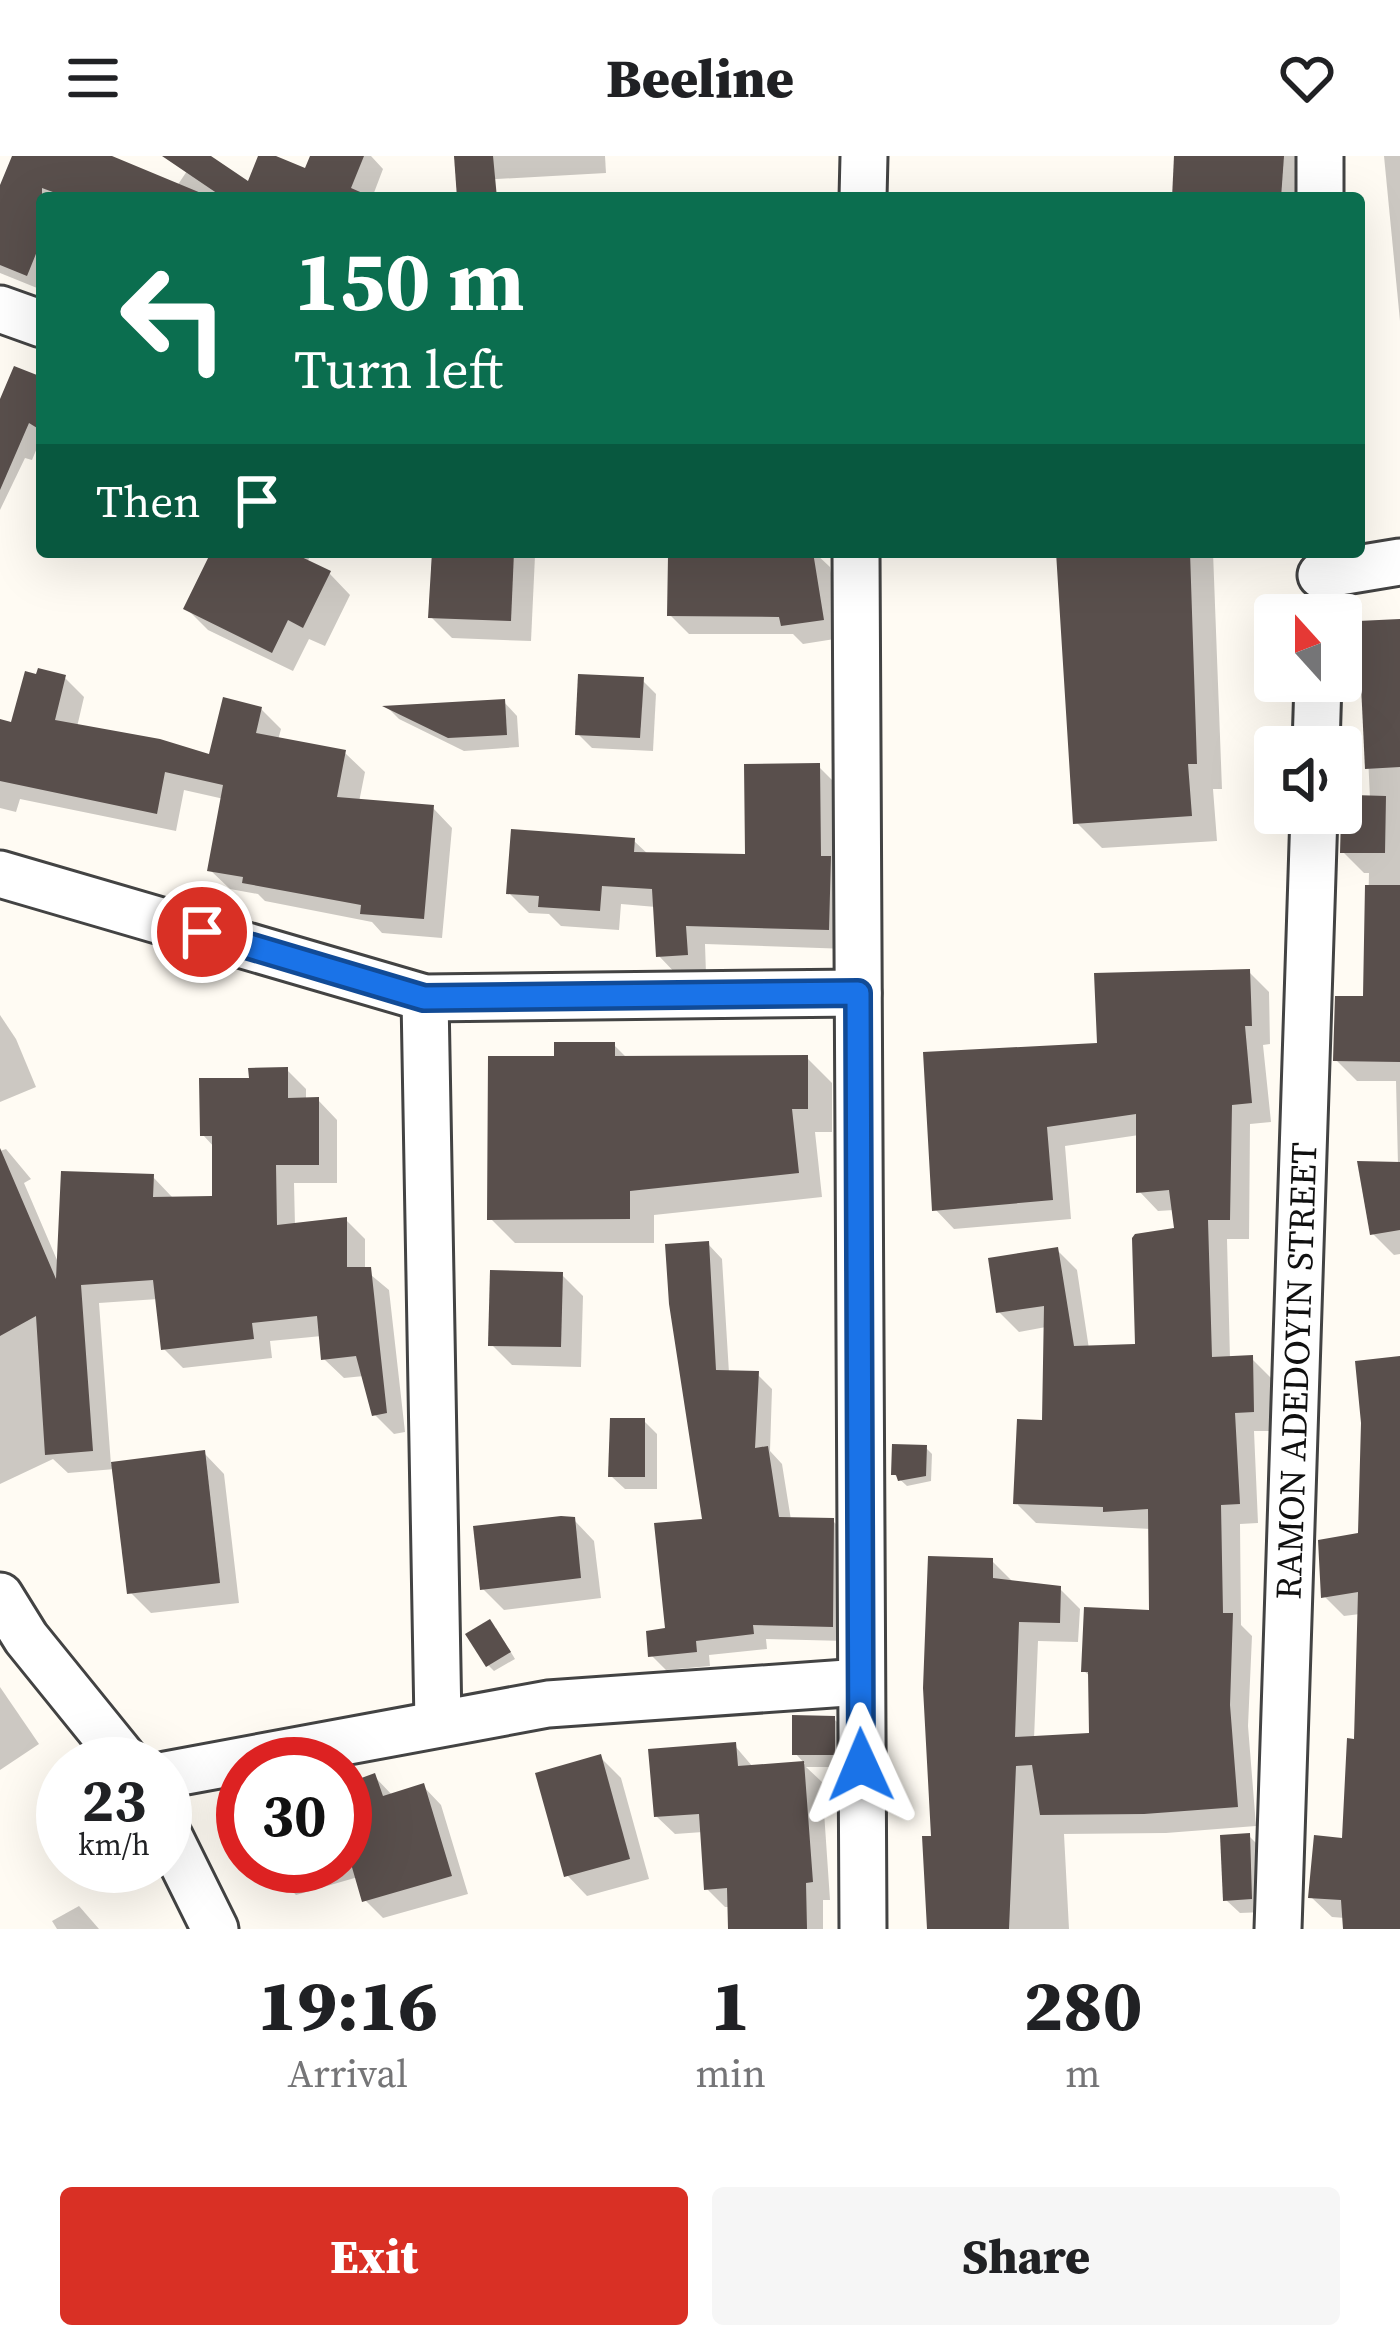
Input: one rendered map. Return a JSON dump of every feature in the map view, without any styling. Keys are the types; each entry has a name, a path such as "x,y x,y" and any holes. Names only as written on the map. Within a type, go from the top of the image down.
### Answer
{"street":[{"path":"862,192 864,156"},
{"path":"1320,156 1320,192"},
{"path":"0,309 36,323"},
{"path":"856,558 863,1929"},
{"path":"1321,581 1400,562"},
{"name":"RAMON ADEDOYIN STREET","path":"1278,1929 1313,834"},
{"path":"0,874 424,998 858,993"},
{"path":"424,998 438,1723"},
{"path":"0,1596 26,1638 106,1737"},
{"path":"192,1770 548,1704 860,1682"},
{"path":"192,1883 215,1929"}],"building":[{"path":"12,156 112,156 199,192 53,192 42,188 36,192 36,254 27,276 0,265 0,185"},
{"path":"162,156 211,156 248,181 258,156 276,156 305,168 310,156 364,156 351,188 360,192 215,192"},
{"path":"454,156 493,156 496,192 457,192"},
{"path":"1174,156 1284,156 1281,192 1172,192"},
{"path":"14,366 36,375 36,427 29,423 0,490 0,399"},
{"path":"208,558 304,558 331,571 303,628 288,620 272,653 183,609"},
{"path":"432,558 514,558 511,621 428,618"},
{"path":"668,558 814,558 824,620 781,626 779,617 667,616"},
{"path":"1056,558 1190,558 1197,764 1188,764 1192,816 1073,824"},
{"path":"1400,619 1400,767 1365,769 1362,621"},
{"path":"38,668 66,675 55,720 160,739 209,754 223,697 262,707 256,733 346,750 337,797 434,805 424,919 360,914 361,905 242,883 243,877 207,871 223,785 165,772 157,814 0,781 0,719 11,722 25,671 36,674"},
{"path":"578,674 644,677 640,738 575,735"},
{"path":"505,699 507,735 448,738 382,706"},
{"path":"820,763 821,856 831,856 829,930 686,926 688,955 656,957 652,889 602,886 600,911 538,907 539,896 506,894 511,829 635,838 634,852 745,854 744,764"},
{"path":"1362,795 1386,796 1385,853 1340,853 1341,834 1362,834"},
{"path":"1365,885 1400,885 1400,1062 1333,1061 1335,996 1363,996"},
{"path":"1250,969 1252,1026 1245,1026 1252,1103 1232,1105 1230,1220 1208,1220 1212,1357 1253,1355 1254,1412 1235,1413 1240,1504 1221,1505 1223,1613 1233,1613 1230,1705 1238,1807 1040,1815 1032,1765 1016,1766 1009,1929 927,1929 922,1836 931,1836 923,1688 928,1556 993,1558 993,1578 1061,1586 1060,1623 1019,1622 1015,1737 1089,1733 1088,1672 1081,1672 1084,1607 1149,1610 1148,1509 1103,1512 1103,1507 1013,1504 1017,1419 1042,1420 1044,1306 996,1313 988,1258 1058,1247 1074,1346 1135,1344 1132,1238 1174,1228 1169,1190 1136,1193 1136,1114 1047,1127 1053,1200 932,1211 923,1052 1097,1043 1094,973"},
{"path":"554,1042 615,1042 615,1056 808,1055 808,1109 792,1109 799,1173 630,1191 630,1219 487,1220 488,1056 554,1056"},
{"path":"288,1067 288,1098 319,1097 319,1165 276,1165 277,1225 347,1217 347,1267 371,1267 387,1413 372,1416 356,1356 321,1360 317,1316 252,1323 254,1339 161,1350 153,1280 81,1285 93,1451 45,1455 36,1316 0,1336 0,1148 56,1279 61,1171 154,1174 153,1197 212,1196 212,1136 200,1136 199,1078 249,1078 248,1068"},
{"path":"1357,1161 1400,1162 1400,1230 1370,1235"},
{"path":"709,1241 716,1370 759,1371 755,1448 768,1446 779,1517 834,1518 833,1627 753,1625 754,1634 696,1641 697,1652 648,1657 646,1631 665,1628 654,1523 702,1519 669,1304 665,1244"},
{"path":"490,1270 563,1272 561,1347 488,1346"},
{"path":"1400,1356 1400,1929 1343,1929 1341,1900 1308,1898 1314,1835 1342,1838 1347,1738 1354,1739 1358,1592 1321,1598 1318,1540 1358,1533 1361,1423 1355,1361"},
{"path":"610,1418 645,1418 645,1477 608,1477"},
{"path":"892,1444 927,1445 926,1476 898,1481 891,1475"},
{"path":"205,1450 220,1583 127,1594 111,1462"},
{"path":"575,1517 581,1578 480,1590 473,1526"},
{"path":"490,1619 511,1652 486,1667 465,1634"},
{"path":"792,1715 835,1716 835,1755 792,1755"},
{"path":"736,1742 738,1766 804,1761 813,1882 806,1883 807,1929 728,1929 727,1888 704,1890 699,1814 654,1817 648,1749"},
{"path":"601,1754 630,1859 564,1877 535,1773"},
{"path":"372,1774 383,1796 424,1783 452,1876 362,1902 359,1893 372,1893"},
{"path":"1250,1833 1252,1899 1223,1901 1220,1835"}],"route":[{"path":"202,932 424,998 858,993 861,1765"}]}
